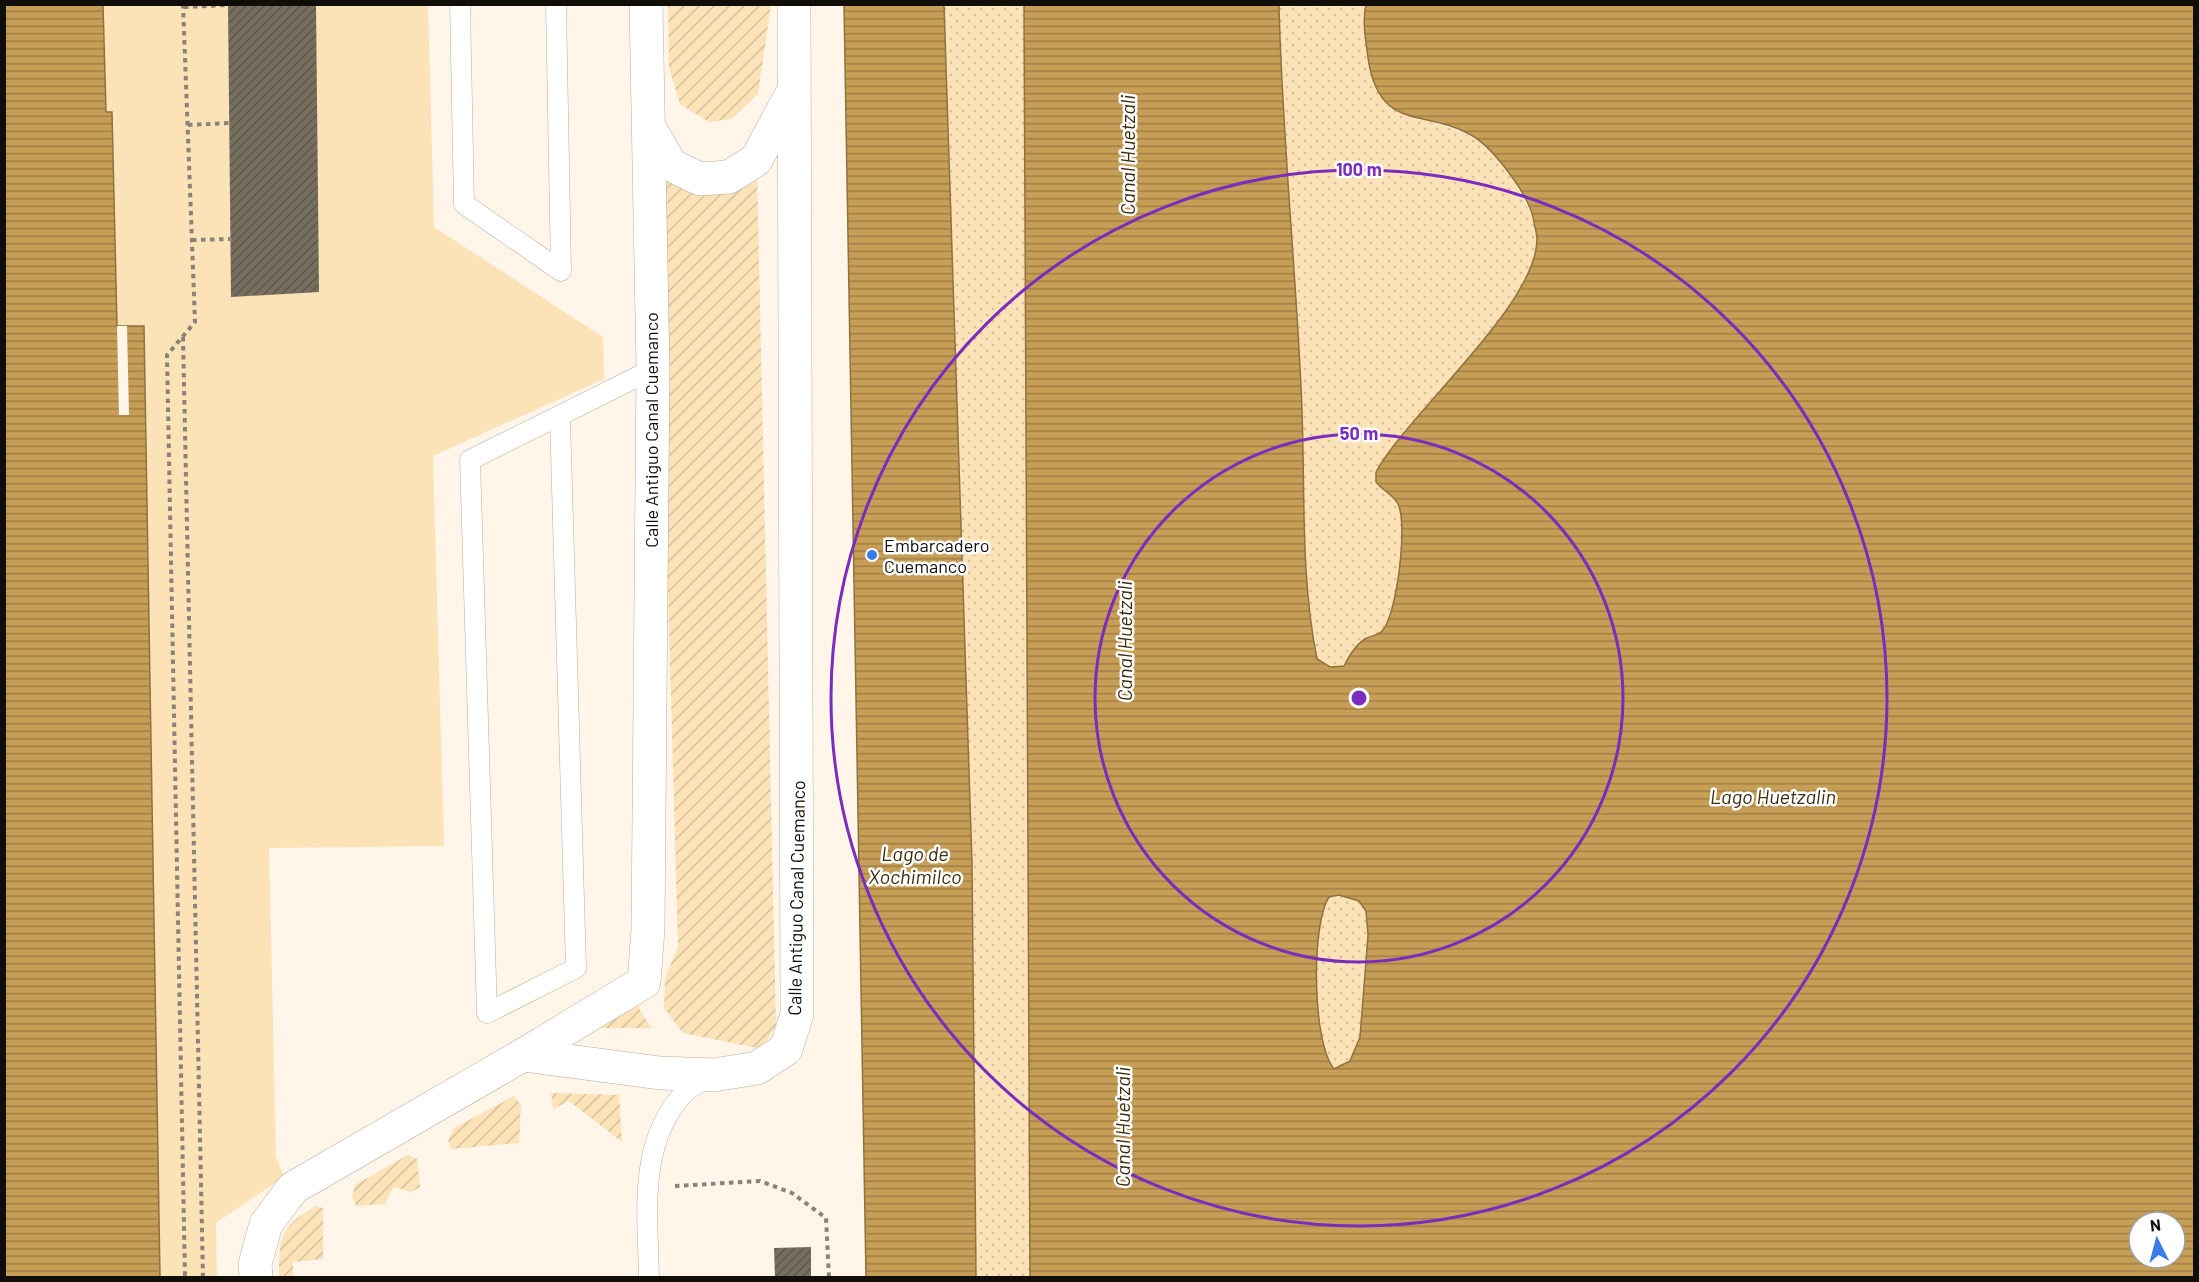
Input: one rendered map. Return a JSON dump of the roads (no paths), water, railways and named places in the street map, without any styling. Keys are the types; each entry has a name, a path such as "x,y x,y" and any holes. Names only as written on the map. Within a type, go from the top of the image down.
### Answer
{"street":[{"name":"Calle Antiguo Canal Cuemanco","path":"524,1055 644,982 648,929 653,369 646,4"},
{"name":"Calle Antiguo Canal Cuemanco","path":"524,1055 660,1073 714,1075 757,1068 786,1049 797,1014 794,4"},
{"path":"647,123 671,165 700,179 729,177 756,160 796,86"},
{"path":"256,1278 255,1264 266,1224 293,1188 524,1055"}],"lane":[{"path":"460,4 464,204 561,271 556,4"},
{"path":"560,418 576,968 487,1013 470,460 560,418 653,369"},
{"path":"649,1278 647,1188 653,1148 666,1118 686,1091 714,1075"}],"water":[{"path":"5,5 103,5 106,112 112,112 117,326 144,326 160,1277 5,1278"},
{"name":"Lago de Xochimilco","path":"844,5 944,5 972,863 976,1277 866,1277"},
{"name":"Lago Huetzalin","path":"1024,5 1279,5 1301,387 1305,558 1311,625 1317,659 1330,667 1344,666 1359,643 1381,632 1393,606 1400,568 1401,514 1396,501 1376,482 1376,472 1392,447 1495,326 1516,295 1531,266 1537,239 1530,207 1524,196 1499,160 1480,141 1454,127 1406,114 1393,108 1382,98 1374,82 1368,58 1364,25 1366,5 2194,5 2194,1277 1030,1277","holes":["1339,895 1359,901 1366,911 1368,935 1360,1037 1350,1061 1334,1069 1321,1035 1318,1010 1316,983 1319,932 1323,911 1329,897"]}],"place":[{"name":"Embarcadero Cuemanco","path":"872,555"}],"water label":[{"name":"Canal Huetzali","path":"1127,155"},
{"name":"Canal Huetzali","path":"1124,641"},
{"name":"Canal Huetzali","path":"1122,1127"}]}
